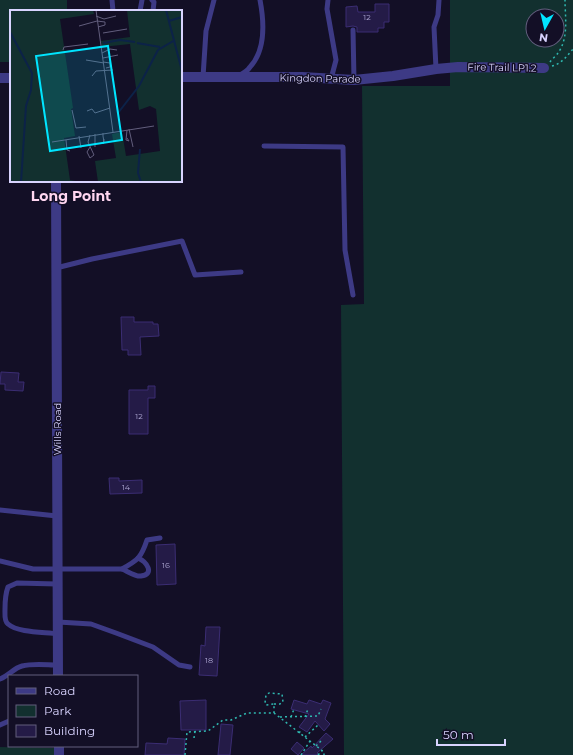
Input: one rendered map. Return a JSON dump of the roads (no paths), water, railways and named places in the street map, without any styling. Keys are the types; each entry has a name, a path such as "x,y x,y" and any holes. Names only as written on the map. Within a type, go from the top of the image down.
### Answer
{"street":[{"name":"Kingdon Parade","path":"182,77 354,80 393,76 436,68 458,67"},
{"name":"Fire Trail LP1.2","path":"458,67 544,68"},
{"name":"Wills Road","path":"56,182 58,675"}],"lane":[{"path":"112,0 113,10"},
{"path":"140,10 142,0"},
{"path":"152,0 154,2 153,10"},
{"path":"203,77 206,30 214,0"},
{"path":"238,77 251,67 256,59 262,42 263,26 260,0"},
{"path":"328,0 336,60 331,79"},
{"path":"436,68 434,27 438,15 439,0"},
{"path":"353,30 354,80"},
{"path":"264,146 343,147 345,250 353,295"},
{"path":"56,268 92,259 182,241 195,275 241,272"},
{"path":"0,510 57,516"},
{"path":"122,569 142,555 147,540 160,538"},
{"path":"0,561 29,568 122,569 141,576 148,572 149,567 138,558"},
{"path":"57,584 17,583 8,587 6,595 5,620 9,625 22,630 58,634"},
{"path":"58,622 91,624 116,632 153,647 179,664 190,667"},
{"path":"0,679 13,670 23,666 58,665"}],"district":[{"name":"Long Point","path":"71,196"}]}
